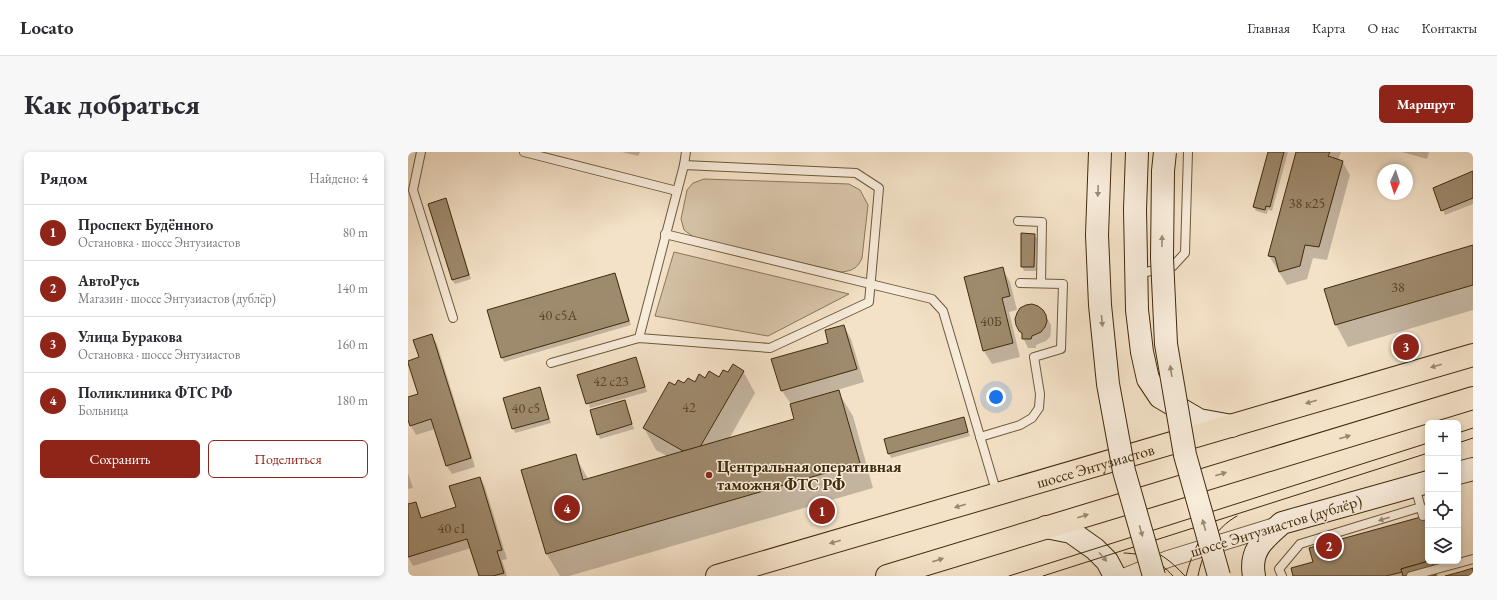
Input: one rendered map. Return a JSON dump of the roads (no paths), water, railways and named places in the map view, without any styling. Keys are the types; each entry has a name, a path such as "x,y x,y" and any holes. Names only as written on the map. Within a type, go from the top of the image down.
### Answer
{"main road":[{"path":"1100,152 1097,235 1100,305 1108,384 1124,471 1154,576"},
{"path":"1137,152 1135,210 1137,310 1142,352 1148,379 1160,397 1199,420 1232,426"},
{"path":"1165,152 1162,258 1166,344 1185,454 1205,531 1219,576"},
{"name":"шоссе Энтузиастов","path":"718,576 1473,355"},
{"path":"887,576 1473,398"},
{"path":"1461,472 1473,468"},
{"name":"шоссе Энтузиастов (дублёр)","path":"1282,524 1421,484"},
{"path":"1254,576 1253,567 1256,551 1265,538 1282,524"},
{"path":"1046,527 1071,532 1096,548 1107,561 1115,576"}],"street":[{"name":"шоссе Энтузиастов (дублёр)","path":"1126,576 1168,559 1282,524"}],"lane":[{"path":"421,152 413,190 453,318"},
{"path":"524,152 677,191"},
{"path":"639,338 684,165 686,152"},
{"path":"1136,274 1173,266 1185,253 1188,152"},
{"path":"551,363 639,338 770,348 869,302 879,188 856,173 684,165"},
{"path":"1018,221 1042,222 1041,283"},
{"path":"666,234 932,299 943,311 997,495"},
{"path":"980,437 1020,425 1032,418 1039,408 1040,394 1034,357 1061,349 1063,284 1020,283"},
{"path":"1421,484 1421,507 1423,516"},
{"path":"1282,576 1279,569 1300,544 1421,507"},
{"path":"1411,576 1473,559"}],"tram line":[{"path":"1461,432 1473,428"},
{"path":"1461,442 1473,438"},
{"path":"1009,576 1425,444"},
{"path":"1043,576 1425,454"},
{"path":"1198,576 1206,549 1222,527 1237,516"},
{"path":"1186,576 1197,546 1204,533 1214,520"},
{"path":"1137,546 1158,553 1174,565 1185,576"},
{"path":"1124,553 1151,558 1162,565 1173,576"}],"place":[{"name":"Улица Буракова","path":"1406,347"},
{"name":"Центральная оперативная таможня ФТС РФ","path":"709,475"},
{"name":"Поликлиника ФТС РФ","path":"567,508"},
{"name":"Проспект Будённого","path":"822,511"},
{"name":"АвтоРусь","path":"1329,546"}]}
